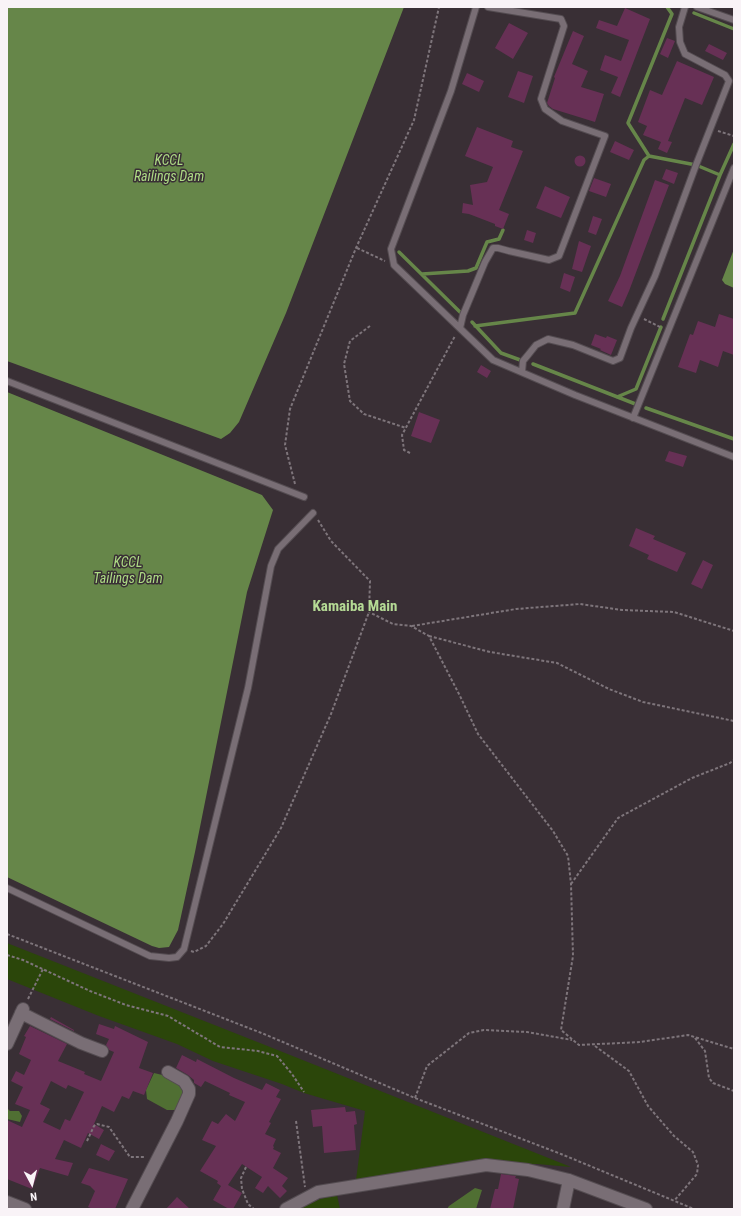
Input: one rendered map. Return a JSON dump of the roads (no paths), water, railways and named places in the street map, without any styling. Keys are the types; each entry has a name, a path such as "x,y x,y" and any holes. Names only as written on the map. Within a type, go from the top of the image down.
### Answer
{"street":[{"path":"7,1044 22,1011 81,1043 102,1051"},
{"path":"132,1209 189,1094 189,1089 184,1081 168,1072"},
{"path":"286,1209 318,1192 486,1165 528,1170 569,1180 646,1209"},
{"path":"563,1209 569,1180"},
{"path":"7,1202 24,1209"}],"lane":[{"path":"476,7 451,91 391,249 394,265 493,360 734,457"},
{"path":"460,328 463,315 482,269 493,248 549,260 559,256 605,136 562,121 545,110 541,99 564,26 560,19 488,7"},
{"path":"522,372 523,361 536,345 548,339 573,345 613,361 620,358 629,337 631,328 655,276 729,81 725,75 685,54 680,42 679,27 685,7"},
{"path":"697,7 734,20"},
{"path":"634,418 734,168"},
{"path":"7,381 304,497"},
{"path":"7,888 150,956 169,958 177,957 184,950 248,688 271,566 278,550 313,513"}],"water":[{"name":"KCCL Railings Dam","path":"7,7 404,7 286,313 239,422 230,433 221,439 7,361"},
{"path":"734,249 734,288 725,284 722,280"},
{"name":"KCCL Tailings Dam","path":"7,392 262,495 273,510 247,592 178,930 169,947 159,948 152,946 7,877"}],"waterway":[{"path":"649,156 628,123 672,14 667,7"},
{"path":"694,13 734,29"},
{"path":"663,319 720,175 734,144"},
{"path":"475,326 575,313 644,160 649,156 696,165 720,175"},
{"path":"422,274 468,271 476,268 487,242 499,239 503,230"},
{"path":"399,252 463,315"},
{"path":"472,322 501,353 523,361"},
{"path":"617,397 636,389 661,327"},
{"path":"533,364 638,405"},
{"path":"646,408 734,439"}],"district":[{"name":"Kamaiba Main","path":"355,607"}]}
